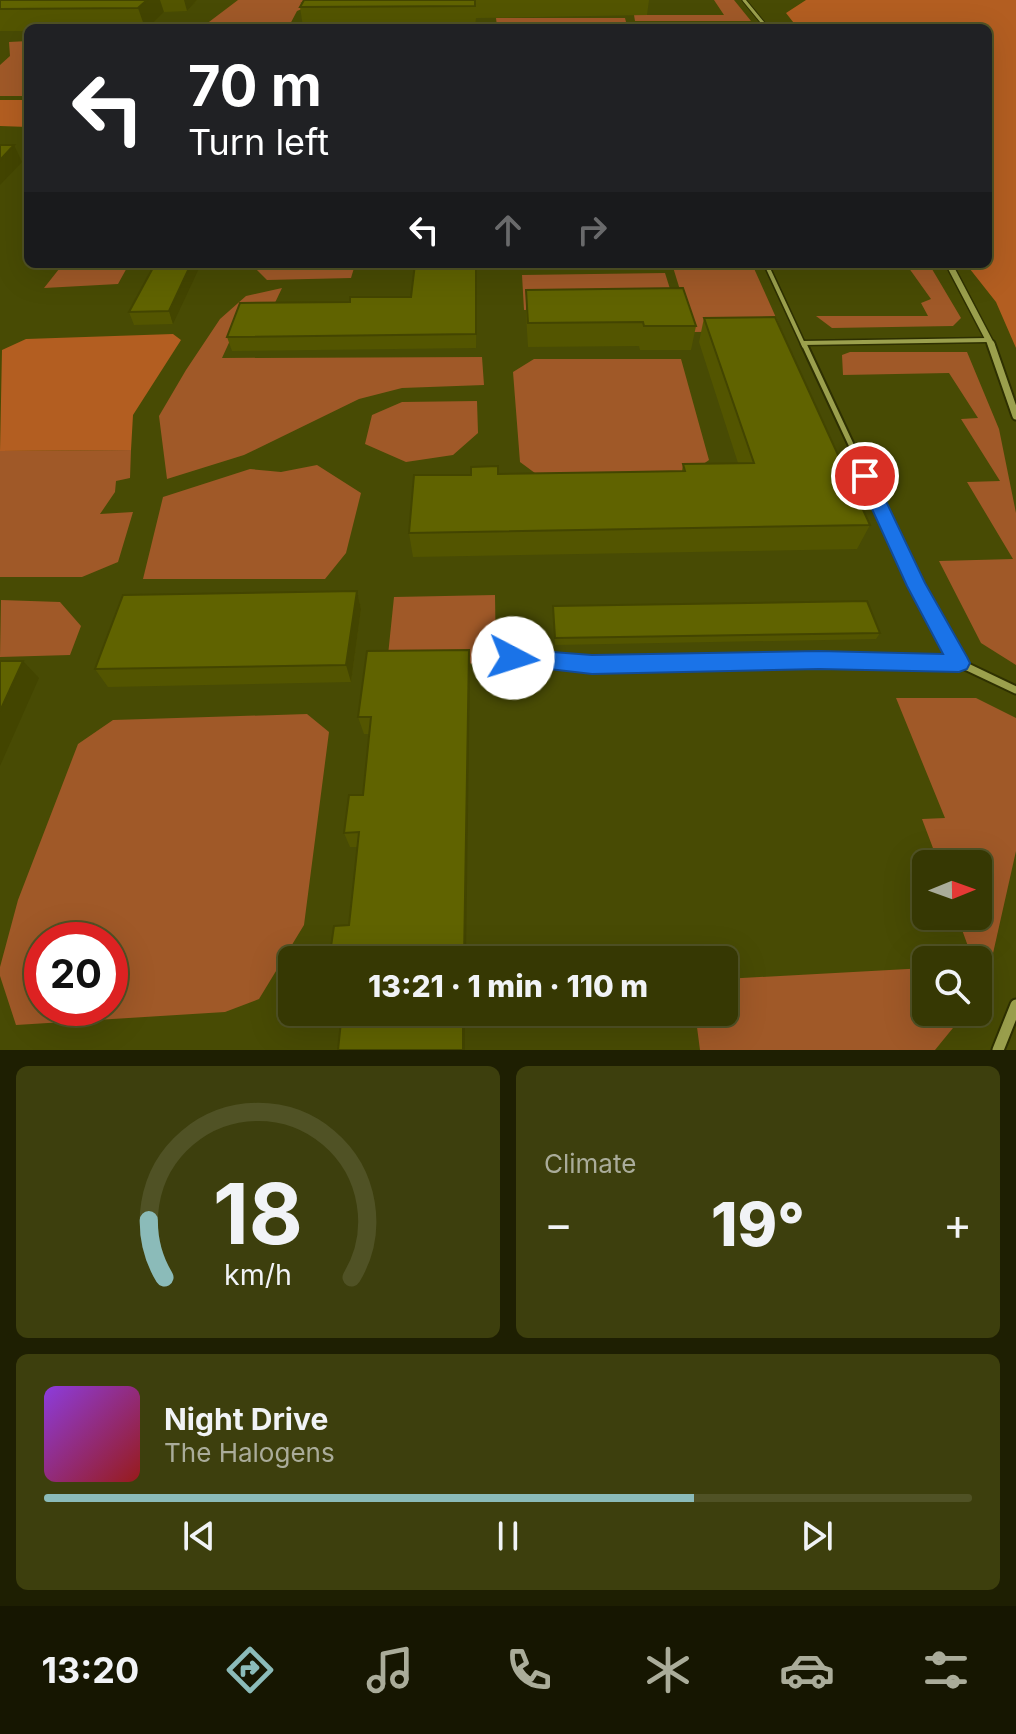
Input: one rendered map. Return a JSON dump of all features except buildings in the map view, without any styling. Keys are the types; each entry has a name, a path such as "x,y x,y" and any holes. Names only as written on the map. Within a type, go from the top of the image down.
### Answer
{"street":[{"path":"744,0 764,24"},
{"path":"952,268 964,287 988,340 1016,416"},
{"path":"998,1050 1016,1005"}],"lane":[{"path":"768,268 917,586 959,663"},
{"path":"803,343 988,340"},
{"path":"513,658 592,665 819,660 959,663 1016,690"}],"shaded area":[{"path":"238,0 309,0 300,3 311,5 297,11 290,24 206,24"},
{"path":"714,0 734,0 751,21 635,21 634,15 724,15"},
{"path":"806,0 1016,0 1016,348 996,302 969,268 992,268 992,24 795,24 786,13"},
{"path":"496,18 625,18 626,22 562,24 497,24"},
{"path":"24,41 24,96 0,96 0,65 10,56 9,42"},
{"path":"0,100 24,100 24,127 0,126"},
{"path":"60,268 127,268 118,284 44,288"},
{"path":"255,268 354,268 351,278 267,280"},
{"path":"673,268 754,268 782,331 693,332"},
{"path":"909,268 931,268 961,318 953,326 832,328 816,316 928,316 921,303 931,299"},
{"path":"665,273 676,308 524,310 522,275"},
{"path":"282,288 273,307 243,312 222,358 482,357 484,385 402,388 359,399 244,455 167,479 159,416 186,370 220,319 246,296"},
{"path":"173,334 181,340 133,415 131,450 0,451 2,350 26,339"},
{"path":"850,352 967,352 999,429 1016,513 1016,665 981,643 939,561 1013,559 967,482 1000,481 961,419 978,418 949,373 843,375 842,355"},
{"path":"534,359 681,359 709,460 689,474 539,476 520,462 513,372"},
{"path":"477,401 478,433 453,455 406,462 365,444 372,415 402,402"},
{"path":"131,450 130,478 116,481 115,492 100,514 133,512 118,562 82,577 0,577 0,451"},
{"path":"317,465 361,493 346,553 325,579 143,579 163,497 250,469 281,472"},
{"path":"495,595 496,663 387,665 394,597"},
{"path":"1,600 60,602 81,626 70,655 0,657"},
{"path":"896,698 976,698 1016,718 1016,851 992,958 992,946 968,946 962,930 992,930 992,850 934,850 922,819 945,818"},
{"path":"307,714 329,732 304,925 291,946 278,946 278,968 259,999 225,1012 128,1018 128,922 24,922 24,1025 16,1025 0,967 18,900 78,744 113,720"},
{"path":"912,969 912,1026 955,1026 935,1050 700,1050 697,1026 738,1026 738,978"}],"route":[{"path":"513,658 592,665 819,660 959,663 917,586 865,476"}]}
